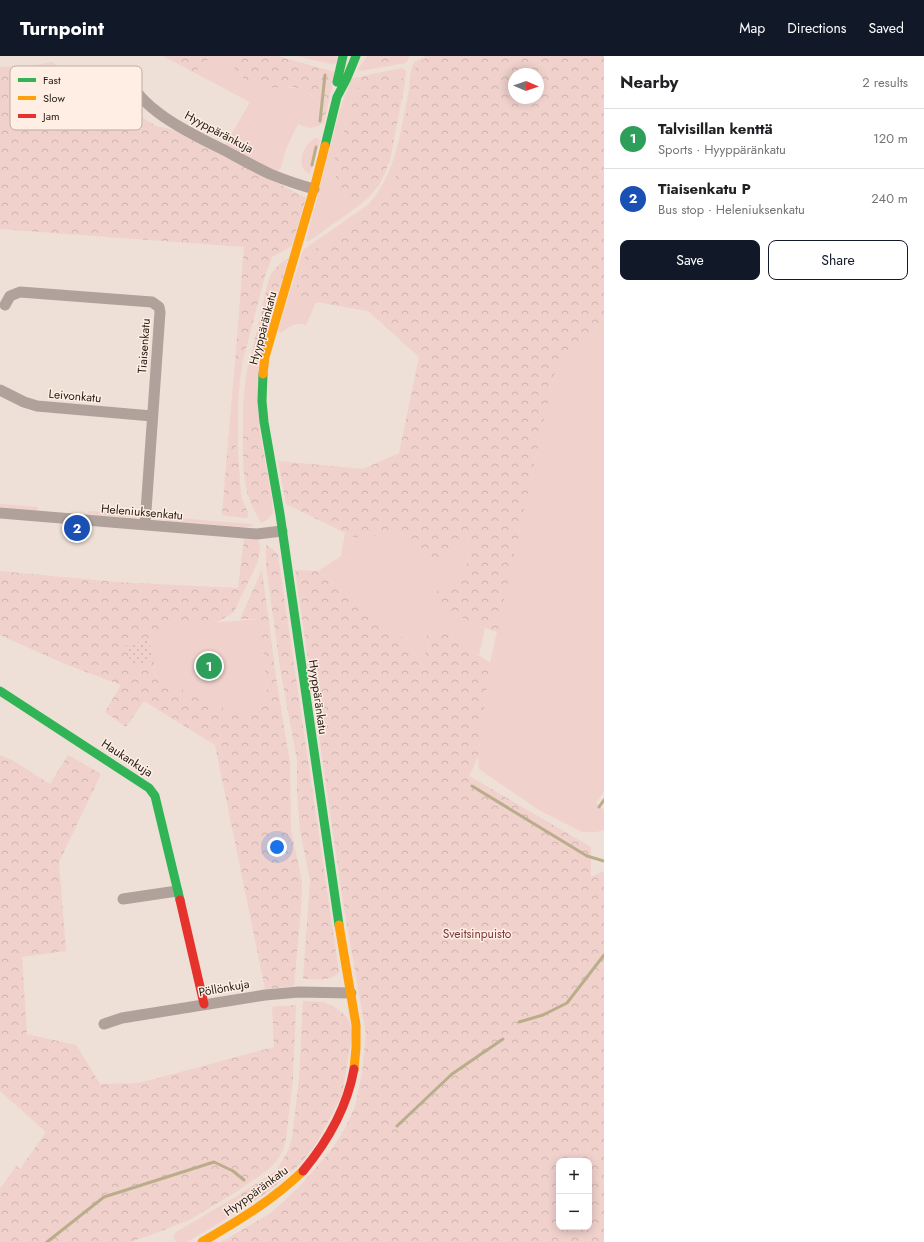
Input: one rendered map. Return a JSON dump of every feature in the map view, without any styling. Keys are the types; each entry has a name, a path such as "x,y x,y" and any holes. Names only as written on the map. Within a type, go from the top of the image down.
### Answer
{"street":[{"name":"Hyyppäränkatu","path":"208,1240 286,1187 311,1161 334,1127 345,1104 353,1079 358,1042 334,898 262,401 265,357 314,190 337,97 337,77 343,56"},
{"name":"Hyyppäränkatu","path":"337,97 356,56"},
{"name":"Hyyppäränkuja","path":"142,98 164,117 182,129 269,173 314,190"},
{"name":"Tiaisenkatu","path":"5,305 10,296 20,292 152,302 156,304 160,312 145,525"},
{"name":"Leivonkatu","path":"0,390 24,402 37,406 152,416"},
{"name":"Heleniuksenkatu","path":"0,513 257,534 282,531"},
{"name":"Haukankuja","path":"0,691 149,788 155,796 204,1004"},
{"path":"123,899 178,891"},
{"name":"Pöllönkuja","path":"104,1024 122,1018 265,995 299,992 350,993"}],"green space":[{"path":"163,56 209,57 205,66 193,72"},
{"path":"209,56 237,56 233,60 263,88 294,88 307,92 319,103 318,126 310,128 298,124 285,151 282,165 279,170 270,170 224,147 250,102 193,72 205,66"},
{"path":"237,56 277,56 335,72 324,123 318,126 319,103 312,95 294,87 263,88 236,74 233,60"},
{"path":"296,56 338,56 336,63 331,64"},
{"path":"367,56 373,56 370,60 405,58 405,56 410,56 406,63 360,71 358,69"},
{"path":"373,56 405,56 405,58 373,65 370,59"},
{"path":"426,56 431,56 422,60 396,176 386,199 373,212 359,217 353,228 306,254 297,294 316,302 306,325 295,324 281,333 278,331 303,250 369,204 386,178 392,164 400,135 411,70 414,62"},
{"path":"431,56 604,56 604,322 554,375 497,632 470,623 429,595 453,584 470,559 466,529 433,570 403,533 356,538 286,504 278,461 363,469 399,453 419,357 368,311 316,302 297,294 296,288 306,254 353,228 359,217 373,212 386,199 396,176 413,73 422,60"},
{"path":"52,62 58,66 18,66"},
{"path":"10,66 10,130 142,130 142,117 156,126 174,130 221,153 306,198 292,246 272,257 265,276 243,360 235,363 244,247 0,229 0,67"},
{"path":"402,68 406,71 405,83 402,77 377,73"},
{"path":"377,73 402,77 405,83 390,160 384,175 379,185 368,198 353,210 332,169 335,157 344,148 344,127 352,108 351,98 357,90 360,77"},
{"path":"360,77 357,90 351,98 352,108 344,127 344,148 335,157 332,169 353,210 309,241 306,241 340,109 352,78"},
{"path":"315,138 318,138 320,141 310,174 305,171 301,161 307,146"},
{"path":"288,259 260,357 251,355 269,278 282,262"},
{"path":"604,322 604,791 596,803 604,810 604,830 596,832 582,832 539,810 479,769 478,757 490,663 554,375"},
{"path":"251,355 260,357 259,426 243,426 244,390"},
{"path":"243,360 239,394 238,451 229,430 235,363"},
{"path":"243,426 259,426 272,500 253,508 246,489 243,458"},
{"path":"229,430 238,451 241,496 248,513 248,517 244,518 222,515"},
{"path":"272,500 273,513 267,520 261,523 253,508"},
{"path":"0,504 38,507 37,511 0,507"},
{"path":"88,511 139,515 136,518 88,514"},
{"path":"165,517 251,524 255,526 244,527 165,521"},
{"path":"466,529 470,559 453,584 470,623 485,628 479,655 447,633 427,635 425,669 406,640 318,571 341,556 345,533 356,538"},
{"path":"244,539 258,540 260,547 258,561 234,612 214,624 169,624 148,640 126,645 132,667 154,660 155,677 250,720 267,691 260,619 240,619 262,570 277,684 290,763 291,829 302,882 294,986 265,989 215,745 144,701 126,727 105,712 121,685 65,664 0,635 0,571 116,582 238,588"},
{"path":"266,545 274,550 278,555 339,972 327,979 303,979 310,880 300,831 297,793 297,760 281,674 266,566"},
{"name":"Sveitsinpuisto","path":"295,570 318,571 406,640 424,668 427,635 447,633 490,663 478,757 469,776 591,847 591,877 604,871 604,1242 221,1242 271,1213 299,1187 332,1149 344,1130 355,1107 362,1073 366,1034 343,902"},
{"path":"260,619 267,691 250,721 155,677 154,660 148,640 169,624 185,625"},
{"path":"148,640 154,660 132,667 126,645"},
{"path":"0,755 12,760 50,784 68,755 101,774 59,862 66,951 22,957 27,1034 76,1045 100,1084 139,1083 274,1047 272,1007 296,1005 293,1079 286,1139 283,1150 278,1159 269,1169 233,1194 189,1220 130,1242 0,1242 0,1189 16,1166 20,1169 46,1132 0,1091"},
{"path":"303,1001 324,1002 336,1008 346,1016 350,1023 352,1035 342,1095 316,1144 301,1163 269,1191 239,1211 234,1198 277,1170 289,1149 292,1138 299,1079"},
{"path":"234,1198 239,1211 187,1242 176,1242 173,1236 176,1232"}],"waterway":[{"path":"320,121 325,75"},
{"path":"312,165 316,147"},
{"path":"472,786 587,856 604,861"},
{"path":"599,807 604,800"},
{"path":"519,1022 543,1015 567,1003 604,955"},
{"path":"397,1126 452,1074 503,1039"},
{"path":"47,1242 104,1197 214,1162 233,1171 244,1180"}],"traffic: fast":[{"path":"337,82 343,56"},
{"path":"325,146 337,97 356,56"},
{"path":"263,374 262,401 264,422 280,514 339,925"},
{"path":"0,691 149,788 155,796 180,900"}],"traffic: slow":[{"path":"263,374 265,357 325,146"},
{"path":"339,925 356,1025 354,1069"},
{"path":"202,1242 267,1201 292,1182 303,1171"}],"traffic: jam":[{"path":"180,900 204,1004"},
{"path":"303,1171 321,1148 335,1123 347,1097 354,1069"}],"place":[{"name":"Tiaisenkatu P","path":"77,528"},
{"name":"Talvisillan kenttä","path":"209,666"}]}
